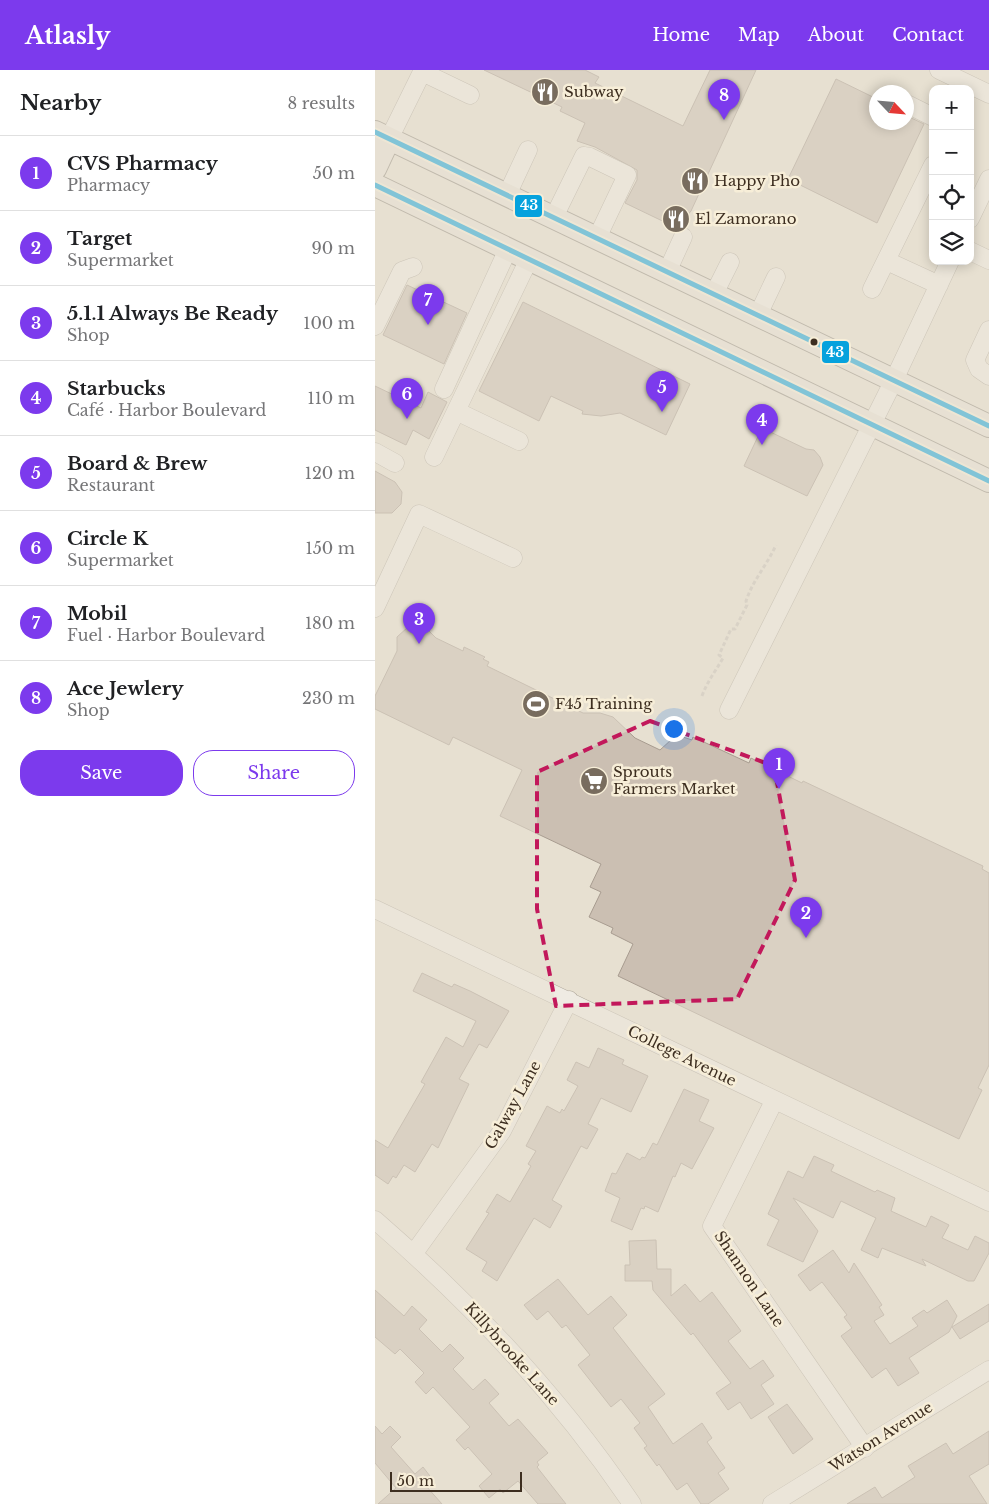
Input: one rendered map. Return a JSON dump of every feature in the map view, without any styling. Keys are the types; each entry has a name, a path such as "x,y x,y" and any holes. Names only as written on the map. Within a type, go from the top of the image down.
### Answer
{"main road":[{"path":"375,169 382,136 989,426"},
{"path":"375,185 989,481"}],"street":[{"path":"939,70 966,85"},
{"path":"382,136 422,71 470,95"},
{"path":"974,88 989,94"},
{"path":"914,107 929,114"},
{"path":"507,195 528,150"},
{"path":"554,217 584,156 605,164 627,175 597,238"},
{"path":"872,289 929,173"},
{"path":"974,211 989,179"},
{"path":"667,272 683,237"},
{"path":"444,389 509,249"},
{"path":"974,253 989,260"},
{"path":"434,456 529,259"},
{"path":"887,261 939,285"},
{"path":"715,294 730,262"},
{"path":"729,710 872,425 948,265"},
{"path":"375,326 402,271 413,267"},
{"path":"758,315 776,277"},
{"path":"987,370 979,369 975,360 989,330"},
{"path":"455,411 519,441"},
{"path":"375,452 395,462"},
{"path":"375,608 419,514 513,558"},
{"name":"College Avenue","path":"375,909 989,1202"},
{"name":"Galway Lane","path":"413,1253 502,1131 569,1000"},
{"name":"Shannon Lane","path":"774,1101 712,1226 865,1448"},
{"name":"Killybrooke Lane","path":"375,1220 413,1253 485,1322 576,1426 632,1504"},
{"name":"Watson Avenue","path":"772,1504 989,1370"}],"path":[{"path":"702,696 709,678 713,676 723,658 719,655 731,630 735,629 747,605 746,601 753,582 765,568 776,545"}],"highlighted area":[{"path":"650,721 774,766 795,880 737,999 556,1006 537,909 537,772"}],"building":[{"path":"484,70 585,70 599,77 595,83 683,126 710,70 756,70 691,211 677,228 625,203 637,180 637,170 595,147 577,141 585,123 560,111 562,107"},
{"path":"836,79 869,95 869,130 914,130 914,119 924,124 877,223 788,179"},
{"path":"407,285 467,313 444,364 383,335"},
{"path":"523,302 690,384 666,435 620,413 601,416 582,414 583,411 551,396 539,421 479,391"},
{"path":"375,386 421,408 428,392 447,402 429,439 413,430 406,445 375,430"},
{"path":"762,428 806,449 814,450 820,457 823,465 807,496 744,466"},
{"path":"375,471 395,482 402,492 401,504 392,513 375,513"},
{"path":"414,624 423,625 436,638 463,651 464,647 485,657 483,659 489,662 487,666 583,713 600,713 613,717 635,738 660,750 672,739 683,737 692,740 693,737 749,763 751,758 802,783 803,781 983,866 982,869 989,873 989,1065 978,1088 982,1090 959,1139 618,976 633,944 611,933 613,928 589,917 601,892 590,887 601,864 500,816 522,770 453,737 449,745 375,709 375,696 397,651 397,637"},
{"path":"422,973 452,987 454,984 509,1011 487,1048 479,1044 459,1079 469,1084 438,1148 432,1144 415,1172 404,1165 396,1178 393,1176 388,1184 375,1175 375,1140 388,1148 425,1084 421,1082 446,1037 463,1047 476,1021 413,991"},
{"path":"598,1048 624,1060 622,1064 648,1076 631,1112 601,1098 588,1124 598,1129 587,1149 581,1146 552,1200 562,1206 550,1228 534,1218 497,1281 482,1271 487,1262 466,1249 489,1213 486,1212 497,1194 510,1202 531,1166 528,1164 536,1151 526,1146 547,1106 560,1113 562,1109 564,1111 578,1086 567,1080 576,1062 589,1068"},
{"path":"684,1089 709,1100 699,1121 714,1128 692,1169 681,1163 675,1177 673,1176 658,1212 645,1206 644,1209 641,1208 632,1230 611,1221 620,1198 605,1191 612,1173 616,1174 627,1153 640,1160 642,1157 645,1158 653,1143 657,1145"},
{"path":"814,1156 834,1165 831,1171 875,1192 877,1190 895,1198 891,1211 926,1227 931,1216 949,1225 942,1238 968,1250 975,1236 989,1243 989,1253 974,1281 968,1281 922,1259 926,1266 882,1248 878,1258 861,1250 876,1218 841,1201 833,1218 793,1198 818,1231 803,1262 767,1245 779,1220 768,1214 788,1171 803,1178"},
{"path":"656,1240 657,1269 671,1269 671,1296 685,1284 700,1302 712,1292 741,1331 728,1341 750,1369 763,1360 774,1376 761,1385 774,1404 751,1419 740,1402 728,1410 716,1393 731,1383 693,1333 691,1335 653,1290 652,1281 625,1281 625,1265 630,1265 629,1241"},
{"path":"833,1250 849,1273 854,1263 882,1305 879,1307 884,1315 874,1321 890,1344 918,1326 912,1318 924,1310 927,1313 947,1300 957,1316 949,1332 909,1358 919,1373 898,1386 886,1368 872,1378 841,1336 852,1328 844,1317 847,1315 822,1282 810,1291 798,1275"},
{"path":"558,1279 588,1315 611,1296 627,1315 613,1328 665,1394 648,1407 673,1444 702,1423 712,1438 707,1442 725,1468 718,1473 729,1489 708,1504 701,1504 687,1483 677,1490 659,1464 657,1466 644,1448 647,1446 634,1428 640,1423 621,1399 611,1407 578,1365 590,1355 566,1325 562,1328 548,1311 537,1320 524,1305"},
{"path":"375,1290 404,1316 412,1306 427,1320 419,1329 442,1352 450,1344 464,1358 453,1369 473,1390 485,1379 499,1394 489,1403 509,1426 518,1419 548,1453 537,1462 539,1465 537,1467 566,1504 538,1504 518,1481 503,1493 500,1489 489,1498 479,1486 492,1474 468,1447 465,1450 456,1440 470,1427 433,1387 426,1394 415,1382 424,1373 400,1349 395,1354 375,1337"},
{"path":"989,1304 989,1321 960,1339 952,1327"},
{"path":"787,1404 813,1439 793,1454 768,1417"},
{"path":"375,1426 382,1434 390,1426 401,1437 391,1447 415,1474 423,1467 433,1480 426,1486 442,1504 378,1504 396,1488 375,1463"},
{"path":"989,1431 989,1464 969,1476 987,1504 847,1504 875,1487 882,1498 915,1477 908,1466 946,1443 953,1454"}],"transit line":[{"name":"43","path":"375,132 989,426"},
{"name":"43","path":"375,185 989,481"}],"place":[{"name":"Subway","path":"545,92"},
{"name":"Ace Jewlery","path":"724,120"},
{"name":"Happy Pho","path":"695,181"},
{"name":"El Zamorano","path":"676,219"},
{"name":"Mobil","path":"428,325"},
{"name":"Board & Brew","path":"662,412"},
{"name":"Circle K","path":"407,419"},
{"name":"Starbucks","path":"762,445"},
{"name":"5.1.1 Always Be Ready","path":"419,644"},
{"name":"F45 Training","path":"536,704"},
{"name":"Sprouts Farmers Market","path":"594,781"},
{"name":"CVS Pharmacy","path":"779,789"},
{"name":"Target","path":"806,938"}]}
